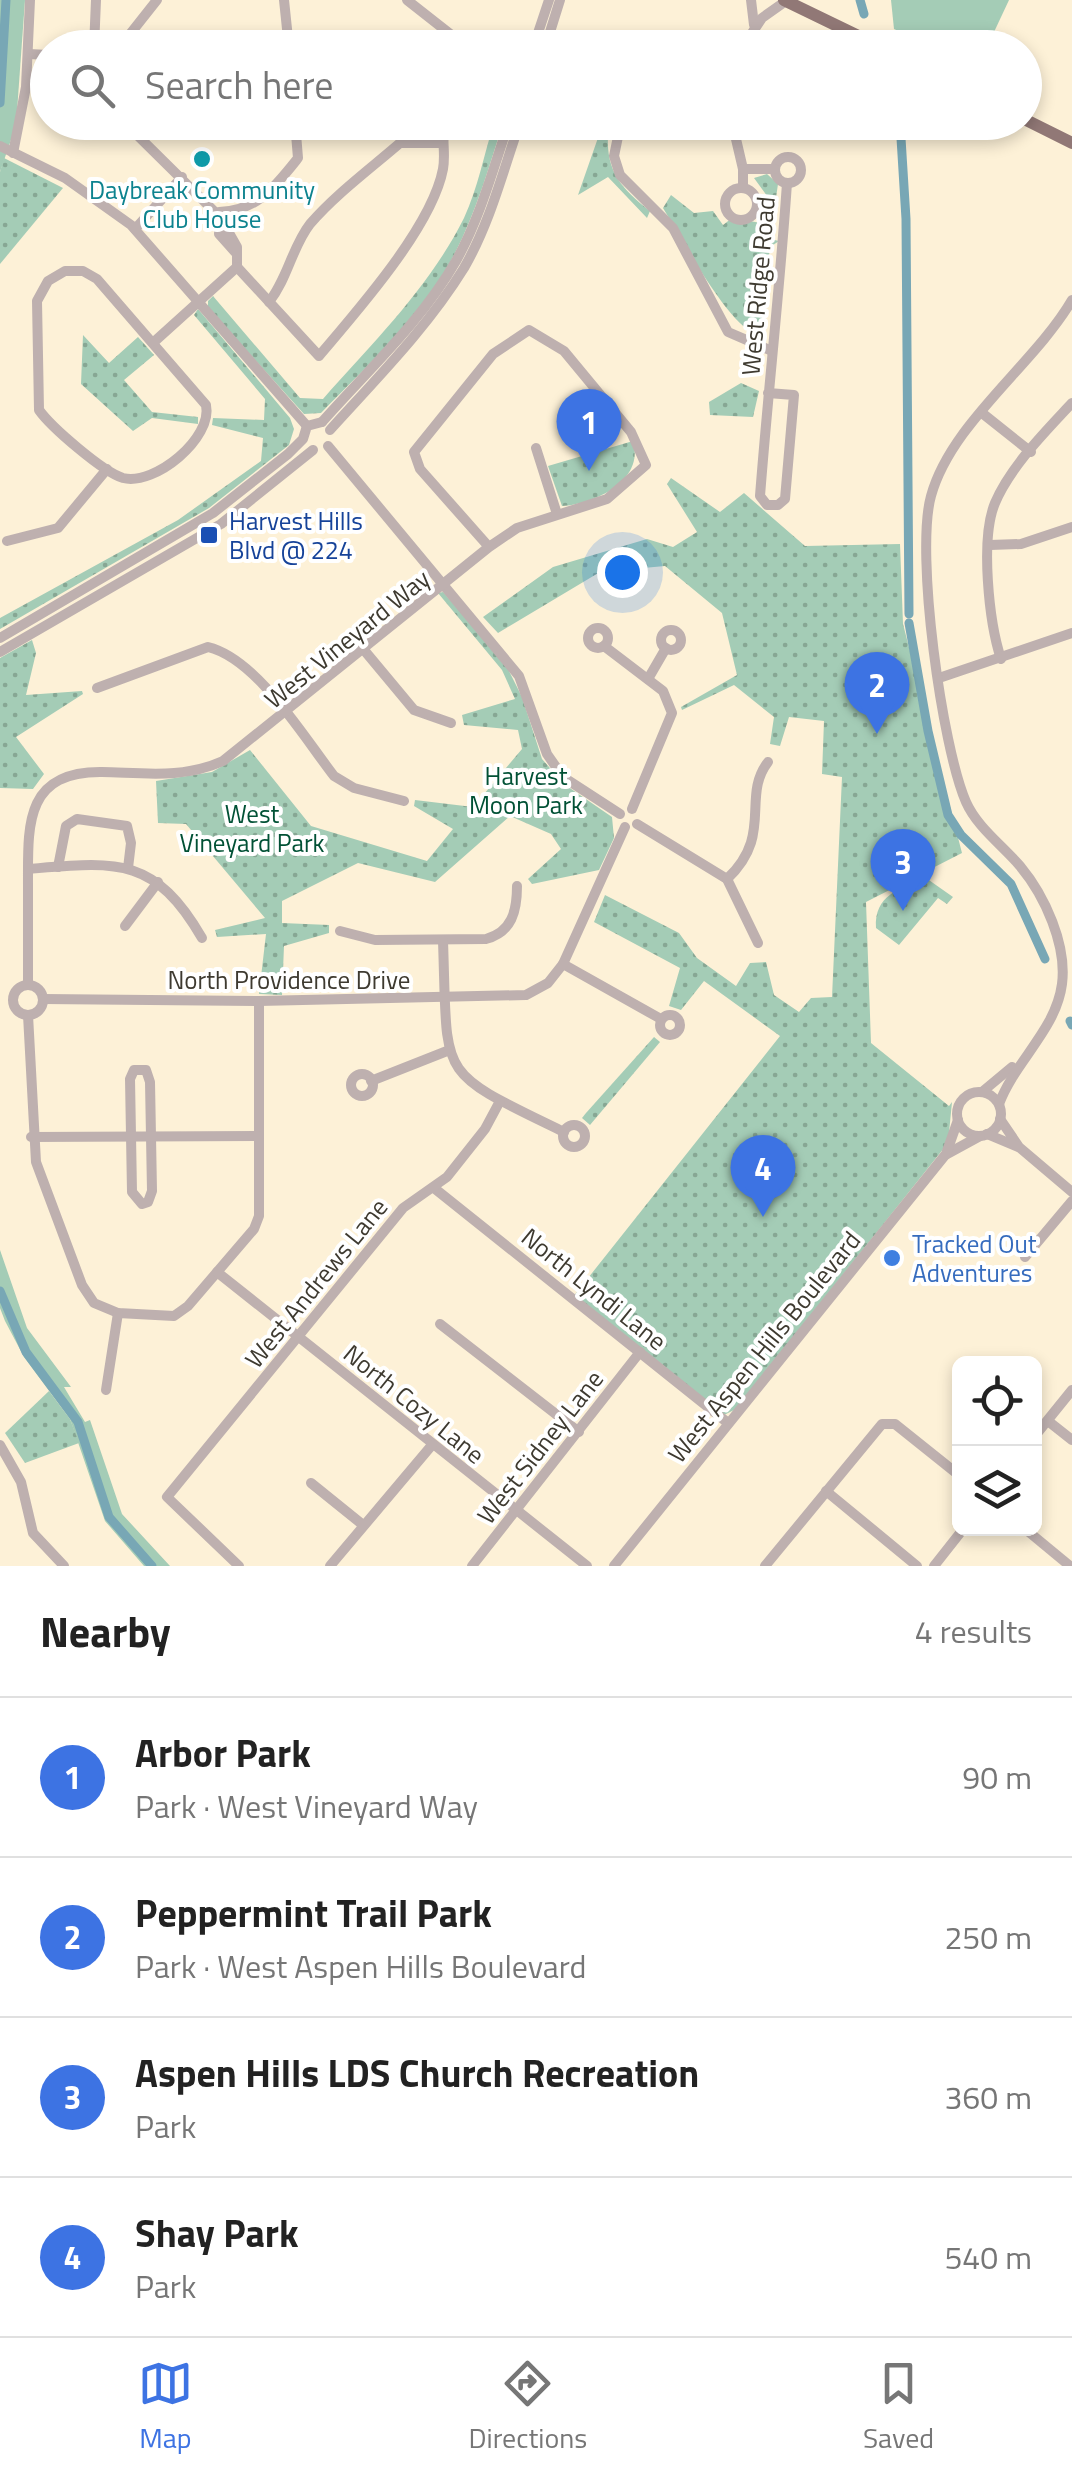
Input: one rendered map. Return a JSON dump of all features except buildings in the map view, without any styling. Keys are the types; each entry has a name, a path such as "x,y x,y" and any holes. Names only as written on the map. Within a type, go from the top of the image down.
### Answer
{"main road":[{"path":"785,1 845,30"},
{"path":"1042,128 1072,142"}],"street":[{"path":"13,153 29,54 30,0"},
{"path":"95,30 96,0"},
{"path":"133,30 157,0"},
{"path":"284,0 286,30"},
{"path":"407,0 445,30"},
{"path":"539,30 549,0"},
{"path":"551,30 560,0"},
{"path":"751,0 754,26"},
{"path":"752,30 785,1"},
{"path":"148,140 220,214 237,246 238,267 320,356 389,269 424,213 443,168 442,140"},
{"path":"220,214 243,211 258,202 298,158 296,140"},
{"path":"502,140 479,210 456,260 409,327 326,426 328,446 520,676 548,754 563,777 620,814 624,827 563,964 662,1019"},
{"path":"0,146 64,178 134,229 307,426 326,426 417,334 465,265 489,214 514,140"},
{"path":"617,140 614,156 620,174 672,228 728,332 772,351"},
{"name":"West Ridge Road","path":"737,140 744,169 743,188"},
{"path":"269,302 286,280 308,227 327,208 400,143 441,144"},
{"name":"West Ridge Road","path":"774,169 783,157 798,160 800,176 786,183"},
{"name":"West Ridge Road","path":"744,169 774,169"},
{"name":"West Ridge Road","path":"774,169 777,179 786,183"},
{"path":"134,229 182,177"},
{"name":"West Ridge Road","path":"768,393 794,395 786,499 778,506 767,505 760,496 768,393 786,183"},
{"path":"155,341 238,267"},
{"path":"74,270 97,279 155,341 202,395 207,425 194,444 146,476 124,478 107,469 42,415 36,394 38,301 48,281 74,270"},
{"path":"1072,300 942,466 928,508 928,594 939,678 967,805 1039,894 1060,952 1058,1003 999,1104 1000,1119 1019,1147 1072,1192"},
{"name":"West Vineyard Way","path":"28,869 32,811 52,784 87,773 162,775 200,770 234,754 488,547 517,528 608,499 646,465 631,432 564,351 529,330 493,354 414,452 418,466 488,547"},
{"path":"1001,659 991,603 990,545 996,501 1072,402"},
{"path":"982,413 1031,452"},
{"path":"0,638 166,544 252,483 303,439 307,426"},
{"path":"303,439 312,450"},
{"path":"0,652 220,524 312,450 328,446"},
{"path":"536,448 557,514"},
{"path":"7,541 58,528 107,469"},
{"path":"990,545 1022,544 1072,527"},
{"path":"939,678 1072,633"},
{"path":"604,646 630,670 648,679 669,702 672,720 632,809 620,814"},
{"path":"97,688 208,648 235,656 342,782 404,801"},
{"path":"648,679 666,648"},
{"path":"364,650 414,710 451,723"},
{"path":"727,879 751,852 760,781 768,762"},
{"path":"632,809 638,815 638,824"},
{"path":"58,866 66,826 77,820 127,826 131,843 128,868"},
{"path":"624,827 638,824 727,879 758,943"},
{"path":"28,986 28,869 128,868 172,893 202,938"},
{"path":"125,926 158,882"},
{"path":"340,931 364,940 443,941 497,936 514,914 516,886"},
{"path":"443,941 448,1051 468,1082 564,1132"},
{"name":"North Providence Drive","path":"42,999 514,997 535,992 563,964"},
{"path":"28,986 36,988 42,999 40,1008 28,1015 6,1002 16,991 28,986"},
{"path":"28,1015 31,1137 82,1285 94,1303 118,1312 174,1316 254,1229 259,1216 259,1001"},
{"path":"372,1080 448,1051"},
{"path":"946,1154 961,1101 998,1082 1027,1052"},
{"path":"134,1070 150,1075 152,1136 151,1197 142,1204 132,1192 130,1080 134,1070"},
{"path":"982,1092 999,1104"},
{"name":"West Andrews Lane","path":"239,1566 167,1498 403,1208 434,1188 466,1154 500,1101"},
{"path":"946,1154 983,1135 1000,1119"},
{"path":"958,1120 966,1131 1019,1147"},
{"path":"31,1137 259,1136"},
{"name":"West Aspen Hills Boulevard","path":"614,1566 946,1154"},
{"name":"North Lyndi Lane","path":"434,1188 728,1423"},
{"path":"1025,1257 1072,1200"},
{"name":"North Cozy Lane","path":"217,1272 587,1566"},
{"path":"106,1390 118,1312"},
{"path":"440,1324 578,1432"},
{"name":"West Sidney Lane","path":"472,1566 640,1352"},
{"path":"1042,1427 1072,1390"},
{"path":"1048,1420 1072,1440"},
{"path":"766,1566 876,1429 888,1422 952,1470"},
{"path":"0,1445 21,1482 33,1533 64,1566"},
{"path":"330,1566 432,1445"},
{"path":"311,1483 363,1525"},
{"path":"826,1491 917,1566"},
{"path":"934,1566 958,1536"},
{"path":"1034,1536 1070,1566"}],"green space":[{"path":"0,0 25,0 16,125 0,172"},
{"path":"891,0 1009,0 995,30 894,29"},
{"path":"489,140 498,140 463,237 428,297 321,413 304,414 208,308 213,296 300,398 323,399 434,268 473,195"},
{"path":"597,140 608,140 618,179 650,211 647,218 608,177 578,195"},
{"path":"4,158 63,188 0,264 0,172"},
{"path":"767,174 778,184 770,239 779,241 770,247 760,336 748,330 721,301 663,208 671,195 694,213 713,211 723,225 732,218 761,223 770,200 754,178"},
{"path":"198,309 290,418 294,429 289,445 209,508 0,629 0,618 178,520 261,461 263,438 212,425 213,418 264,420 265,399 194,315"},
{"path":"83,335 109,363 138,337 154,355 124,380 152,412 198,417 198,424 152,418 133,431 81,384"},
{"path":"741,383 759,391 753,417 710,415 709,402"},
{"path":"633,441 635,455 624,479 602,495 562,506 548,466"},
{"path":"671,478 720,512 744,493 805,546 900,544 903,624 962,853 866,902 871,1043 949,1106 952,1102 948,1143 736,1409 720,1417 573,1297 780,1036 704,981 681,1010 669,1006 680,968 594,922 605,895 679,933 697,958 736,986 750,963 766,962 774,995 799,1012 811,998 832,997 842,777 822,774 824,721 789,717 780,746 770,744 774,717 734,685 682,710 681,707 737,675 722,613 665,566 600,572 498,633 483,617 553,567 647,539 673,547 697,532 667,484"},
{"path":"443,592 504,661 522,697 542,759 564,784 612,817 614,838 599,870 532,884 528,879 561,849 551,834 510,816 435,882 358,863 282,901 282,923 329,925 329,933 284,946 282,995 259,994 266,934 217,937 215,930 265,918 186,824 158,823 156,781 212,772 250,750 311,826 427,861 453,829 414,806 415,800 473,807 522,749 518,730 464,725 462,715 515,699 502,670 438,593"},
{"path":"32,640 36,653 26,695 82,691 83,694 16,737 44,774 33,789 0,788 0,658"},
{"path":"926,878 953,897 947,904 938,898 899,945 876,928 879,908 891,894"},
{"path":"654,1037 660,1042 590,1125 582,1118"},
{"path":"0,1250 27,1328 71,1387 64,1387 85,1422 90,1420 122,1514 170,1566 144,1566 105,1521 70,1419 24,1357 5,1321 0,1308"},
{"path":"49,1391 70,1419 79,1443 25,1463 5,1433"}],"waterway":[{"path":"0,103 6,0"},
{"path":"860,0 864,14"},
{"path":"901,140 906,219 909,614"},
{"path":"909,623 948,815 961,835 1011,884 1045,959"},
{"path":"1070,1021 1072,1025"},
{"path":"0,1291 26,1352 78,1422 109,1517 152,1566"}],"place":[{"name":"Daybreak Community Club House","path":"202,159"},
{"name":"Arbor Park","path":"589,471"},
{"name":"Harvest Hills Blvd @ 224","path":"209,535"},
{"name":"Peppermint Trail Park","path":"877,734"},
{"name":"Aspen Hills LDS Church Recreation","path":"903,911"},
{"name":"Shay Park","path":"763,1217"},
{"name":"Tracked Out Adventures","path":"892,1258"}],"park label":[{"name":"Harvest Moon Park","path":"526,790"},
{"name":"West Vineyard Park","path":"252,828"}]}
